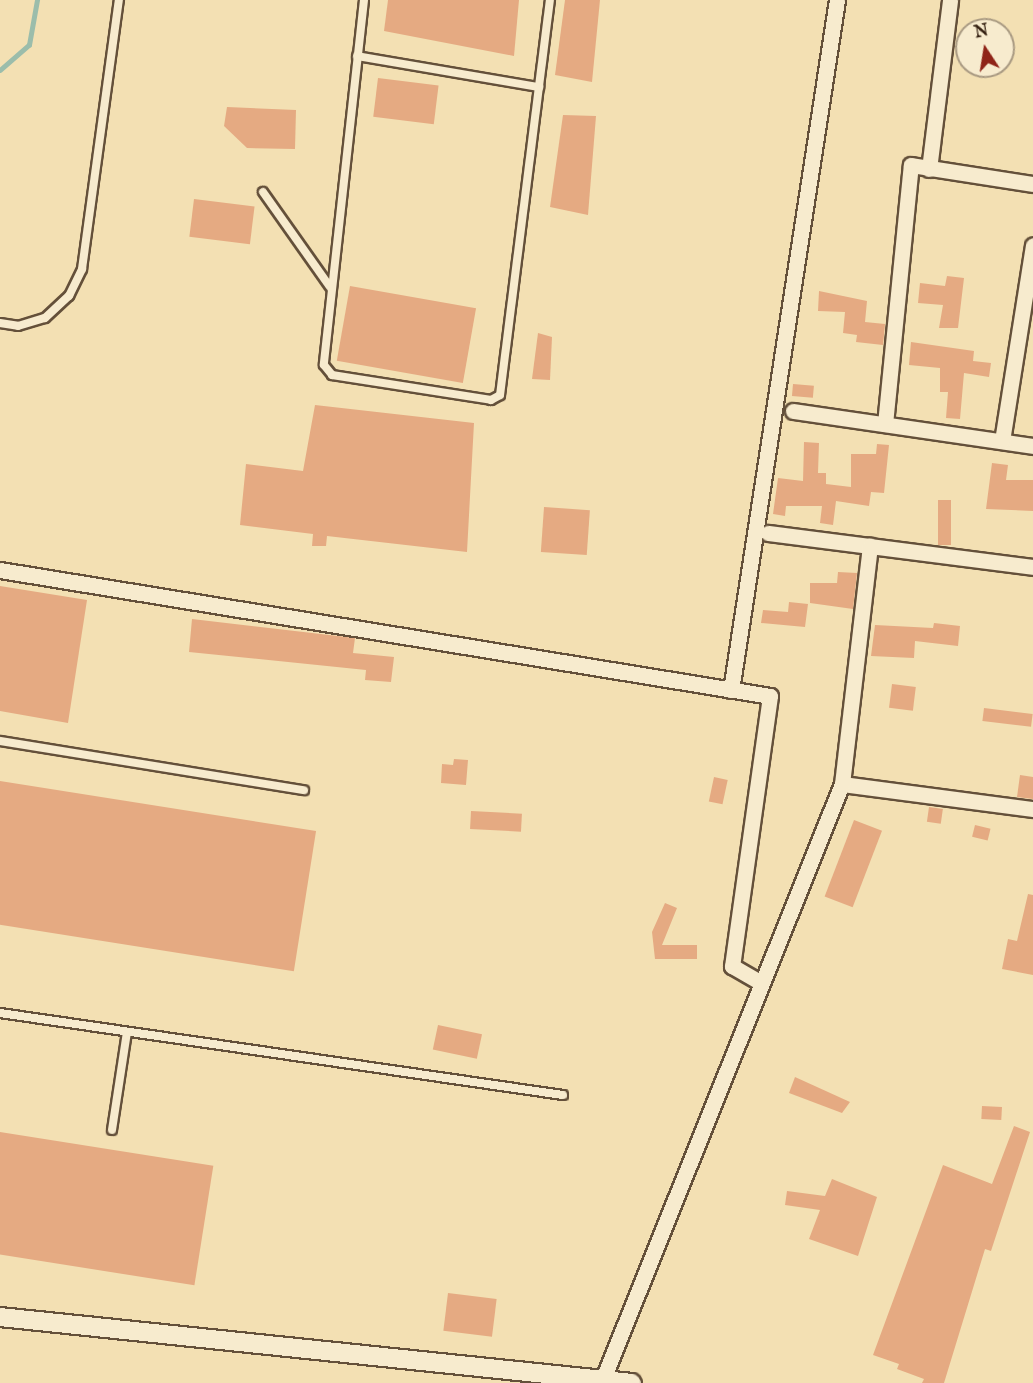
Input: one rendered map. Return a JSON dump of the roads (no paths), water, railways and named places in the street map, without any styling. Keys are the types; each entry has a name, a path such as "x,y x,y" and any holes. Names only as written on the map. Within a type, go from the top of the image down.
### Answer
{"street":[{"path":"731,690 837,0"},
{"path":"929,169 950,0"},
{"path":"885,424 911,165 1033,184"},
{"path":"1002,441 1033,245"},
{"path":"793,411 1033,446"},
{"path":"768,533 1033,567"},
{"path":"603,1379 843,784 870,546"},
{"path":"0,570 770,696 732,966 762,983"},
{"path":"843,784 1033,809"},
{"path":"0,1317 632,1383"}],"lane":[{"path":"0,322 18,326 45,318 69,296 82,269 119,0"},
{"path":"364,0 322,356 332,375 497,398 550,0"},
{"path":"357,56 539,87"},
{"path":"263,192 330,287"},
{"path":"0,741 304,790"},
{"path":"0,1013 563,1095"},
{"path":"112,1130 127,1032"}],"waterway":[{"path":"0,70 29,45 37,0"}]}
